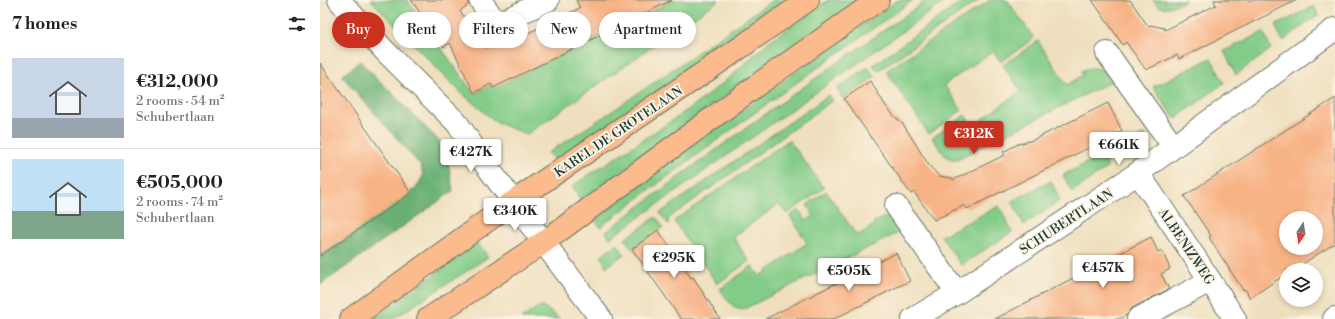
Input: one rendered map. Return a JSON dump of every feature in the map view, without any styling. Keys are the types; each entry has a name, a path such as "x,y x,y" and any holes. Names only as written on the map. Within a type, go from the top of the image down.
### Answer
{"main road":[{"name":"KAREL DE GROTELAAN","path":"351,319 513,202 808,0"},
{"path":"428,319 544,242 757,85 878,0"}],"street":[{"path":"339,0 384,50 457,123 513,202 601,319"},
{"path":"480,0 497,24 548,0"},
{"name":"SCHUBERTLAAN","path":"913,319 956,293 1138,173 1335,29"},
{"path":"1107,53 1174,146"},
{"name":"ALBENIZWEG","path":"1138,173 1234,319"},
{"path":"896,206 956,293"},
{"path":"1138,319 1210,281"}],"green space":[{"path":"371,0 407,0 416,12 393,12 393,23 385,14 385,12 383,12"},
{"path":"671,0 719,0 696,16 696,12 650,12"},
{"path":"773,0 788,0 672,82 554,160 548,153 614,110"},
{"path":"828,0 860,0 664,139 582,202 572,186 700,101 728,79 768,42"},
{"path":"898,0 913,0 756,112 600,227 595,220 681,153"},
{"path":"927,0 947,0 610,238 606,232 685,172"},
{"path":"964,0 979,0 878,71 873,65"},
{"path":"990,0 1007,0 1034,38 1001,62 993,51 944,85 962,110 929,134 886,71"},
{"path":"1153,0 1186,0 1173,6 1164,7 1156,4"},
{"path":"1314,6 1318,15 1283,41 1275,26"},
{"path":"1263,32 1271,49 1236,75 1224,51"},
{"path":"599,37 599,48 650,48 527,134 497,123 459,91 417,48 441,48 474,94 491,85 493,88 575,48 591,48 591,40"},
{"path":"1038,41 1067,85 1083,75 1081,71 1091,68 1100,69 1116,79 955,160 946,157 932,138 965,115 973,126 1021,91 1003,65"},
{"path":"1211,58 1224,83 1175,119 1153,87"},
{"path":"360,61 446,148 453,191 320,285 320,254 416,188 423,176 421,166 342,76"},
{"path":"868,67 875,77 843,99 837,89"},
{"path":"829,95 833,100 669,218 668,224 660,213"},
{"path":"1146,133 1144,140 1120,158 1115,150"},
{"path":"789,140 824,188 787,214 779,204 733,237 749,261 717,284 674,221"},
{"path":"1102,155 1108,167 1072,192 1063,175"},
{"path":"1051,181 1060,200 1024,225 1012,201"},
{"path":"826,191 857,236 874,225 873,223 886,217 893,220 904,230 746,308 741,309 733,306 720,289 752,266 760,276 807,243 790,216 799,210 806,221 814,216 807,205"},
{"path":"999,206 1012,232 961,265 941,236"},
{"path":"656,217 663,227 632,249 625,239"},
{"path":"478,243 488,257 393,319 373,319"},
{"path":"617,244 624,254 606,267 601,255"},
{"path":"538,307 544,307 560,319 521,319"}],"building":[{"path":"411,0 468,0 469,4 459,12 459,48 528,48 528,33 536,29 536,48 574,48 493,88 491,84 474,93 451,45 451,12 419,12"},
{"path":"576,0 672,0 648,12 599,12 599,36 591,40 591,12 572,12 580,8"},
{"path":"1092,0 1130,0 1148,26 1150,25 1164,28 1165,30 1216,5 1214,0 1297,0 1179,59 1177,55 1146,70 1126,42 1123,45"},
{"path":"320,63 411,193 320,256"},
{"path":"870,81 886,106 903,124 928,164 939,176 952,178 953,180 1005,155 1003,152 1018,144 1033,140 1108,103 1122,131 967,209 965,205 934,220 914,192 911,194 844,99"},
{"path":"1335,98 1335,243 1323,251 1323,211 1279,211 1279,255 1316,255 1304,263 1279,263 1279,279 1250,298 1245,289 1243,290 1217,250 1209,237 1211,236 1184,196"},
{"path":"658,230 691,278 693,277 720,319 681,319 632,249"},
{"path":"1151,237 1158,252 1162,250 1170,269 1161,274 1169,289 1132,308 1127,315 1119,319 995,319"},
{"path":"896,253 910,281 834,319 765,319"}]}
